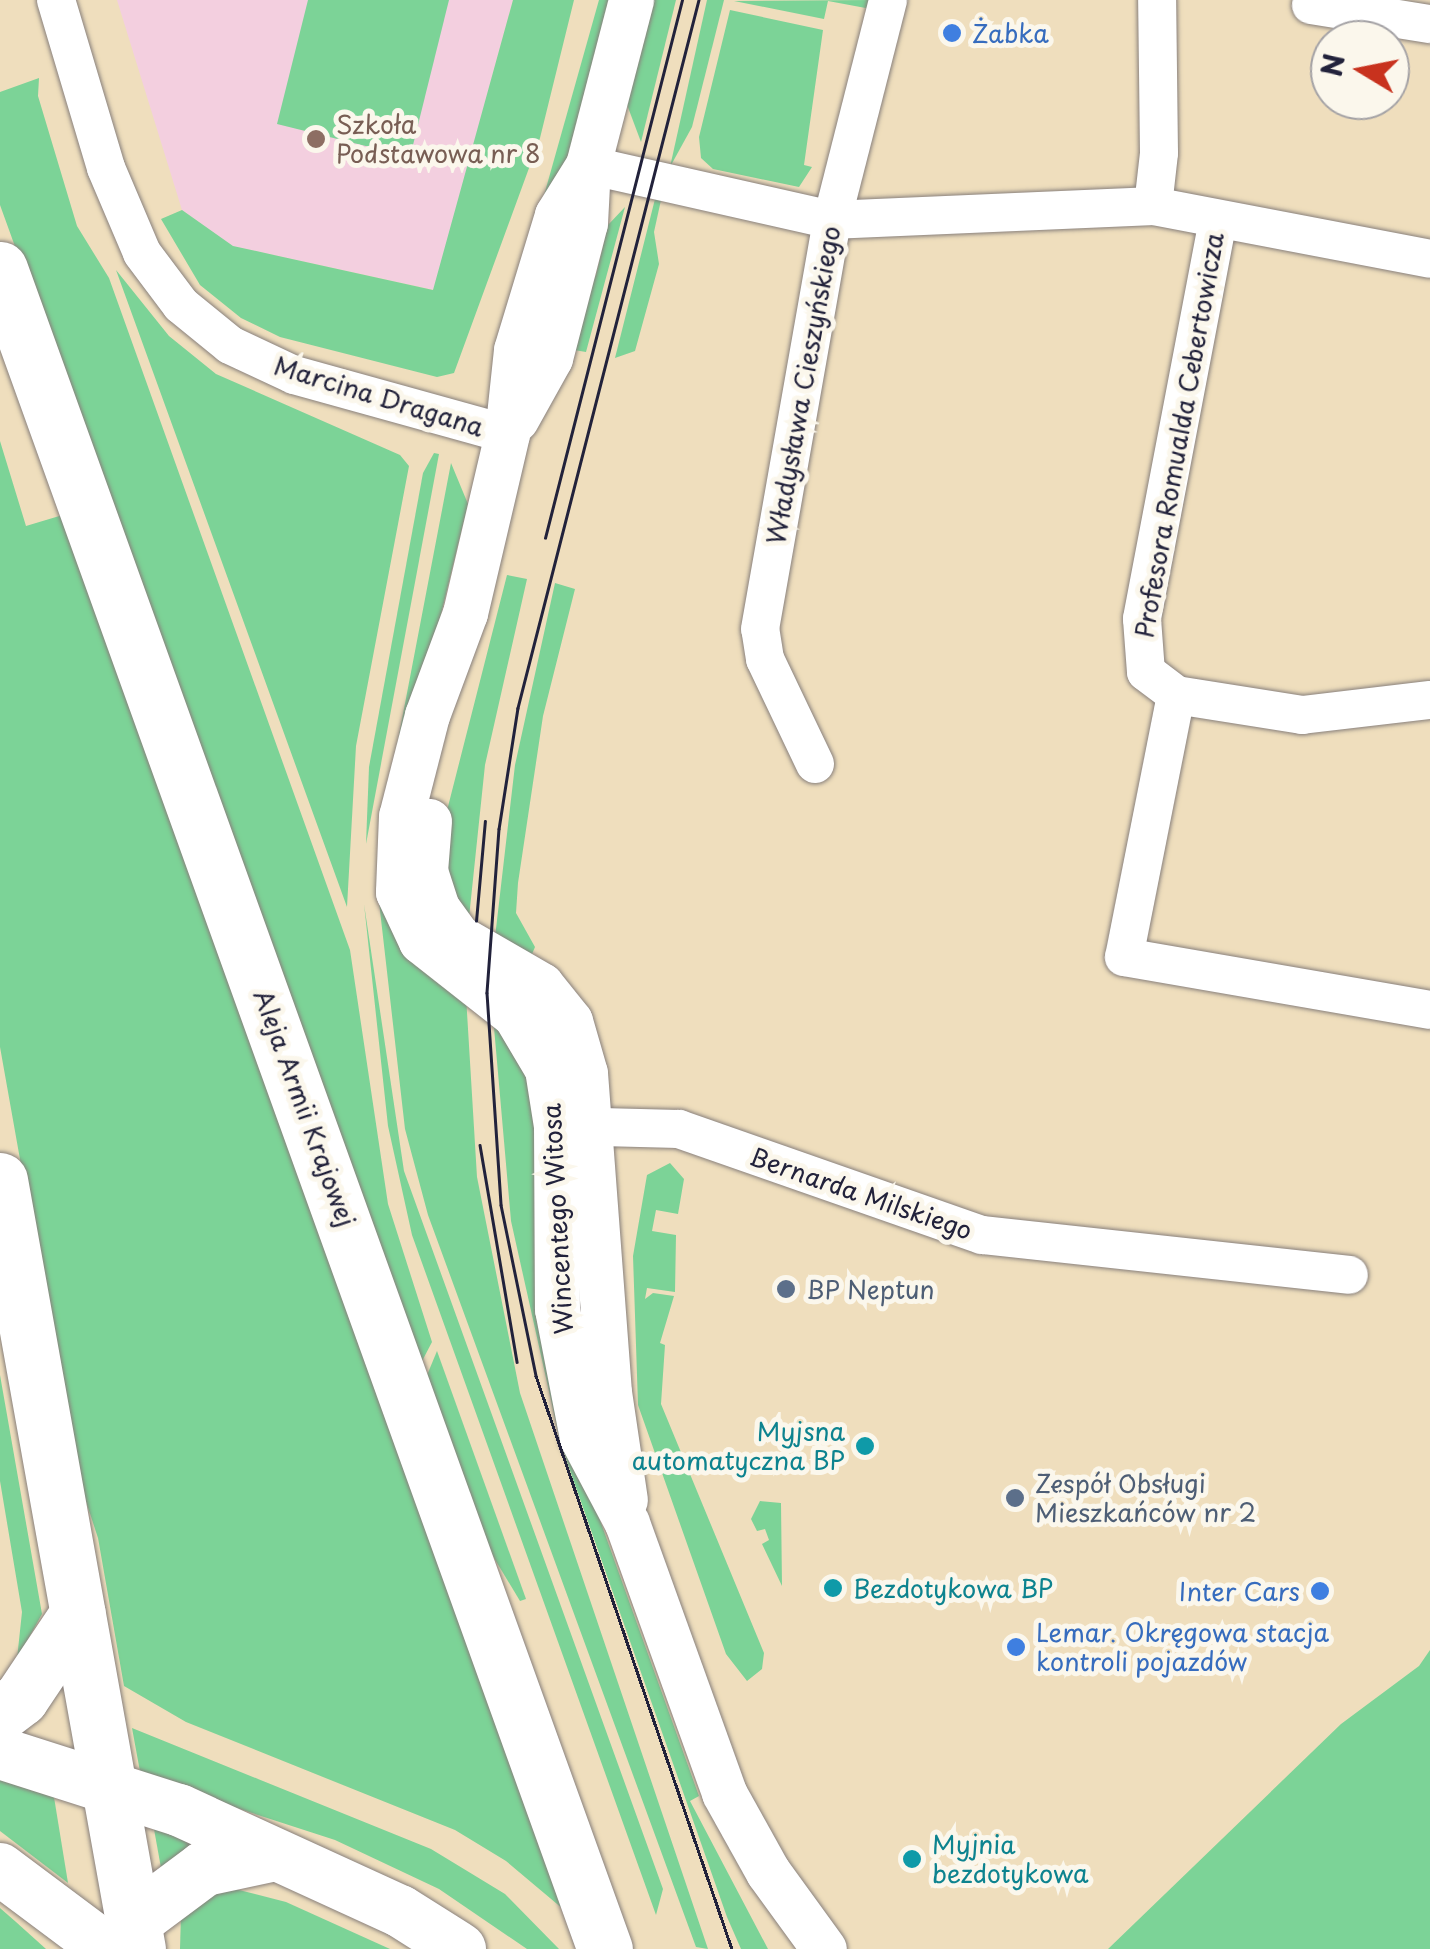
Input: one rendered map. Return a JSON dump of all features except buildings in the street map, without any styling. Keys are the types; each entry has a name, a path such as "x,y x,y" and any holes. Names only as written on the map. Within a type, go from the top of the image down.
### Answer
{"main road":[{"name":"Aleja Armii Krajowej","path":"0,269 605,1949"},
{"path":"0,1180 110,1788 126,1940"},
{"path":"0,1714 22,1698 78,1613"},
{"path":"0,1753 179,1810 400,1912 460,1949"},
{"path":"126,1940 204,1868 270,1854"},
{"path":"0,1869 126,1940"}],"street":[{"name":"Marcina Dragana","path":"56,0 106,168 142,253 181,305 230,345 294,375 507,434"},
{"name":"Wincentego Witosa","path":"630,0 588,165 585,223 550,358 507,434 465,613 457,719 427,829 425,871 437,908 458,937 541,985 570,1020 573,1125 627,1523 724,1793 768,1872 824,1949"},
{"name":"Władysława Cieszyńskiego","path":"815,764 765,659 760,628 832,220 888,0"},
{"path":"1153,206 1159,153 1157,0"},
{"path":"1310,5 1430,24"},
{"name":"Profesora Romualda Cebertowicza","path":"588,165 832,220 1153,206 1430,259"},
{"name":"Profesora Romualda Cebertowicza","path":"1176,695 1146,672 1140,639 1218,220"},
{"path":"1430,700 1302,715 1176,695 1124,958 1430,1010"},
{"name":"Bernarda Milskiego","path":"573,1125 679,1129 982,1235 1349,1275"}],"shaded area":[{"name":"Szkoła Podstawowa nr 8","path":"117,0 513,0 434,290 232,246 182,210"}],"green space":[{"path":"308,0 449,0 410,157 277,124"},
{"path":"513,0 574,0 540,138 454,373 437,377 280,337 241,318 200,285 161,219 182,210 233,246 433,290"},
{"path":"599,0 611,0 572,146 532,238"},
{"path":"649,0 676,0 641,142 626,102"},
{"path":"707,0 724,0 692,127 670,167"},
{"path":"872,0 871,9 828,1 824,19 734,1"},
{"path":"730,10 823,30 804,165 812,167 799,187 713,169 701,158 699,137"},
{"path":"39,78 38,96 77,226 109,278 350,950 388,1204 432,1342 420,1365 0,205 0,92"},
{"path":"655,199 661,200 654,232 659,264 635,351 615,358"},
{"path":"625,207 586,352 562,348 596,275 608,225"},
{"path":"116,270 169,336 216,374 400,455 409,466 356,746 347,907"},
{"path":"0,441 26,526 66,514 563,1909 506,1861 455,1830 186,1722 124,1686 98,1538 75,1468 0,1047"},
{"path":"434,453 439,454 366,844 369,767 423,473"},
{"path":"451,463 468,504 387,835 466,996 477,1177 520,1393 708,1949 696,1947 428,1215 405,1129 378,893 381,829"},
{"path":"507,575 527,579 485,765 468,927 439,877 440,838"},
{"path":"555,583 575,589 543,716 518,883 516,913 535,947 529,961 494,946 515,765"},
{"path":"364,904 404,1171 663,1889 656,1915 412,1235 388,1126"},
{"path":"493,1016 529,1075 573,1445 699,1796 690,1801 768,1949 741,1949 727,1917 561,1445 511,1221"},
{"path":"670,1163 684,1179 678,1214 656,1210 652,1231 676,1235 675,1292 647,1288 645,1299 653,1293 674,1296 660,1343 665,1345 661,1404 764,1653 762,1669 747,1681 726,1654 638,1405 633,1256 647,1175"},
{"path":"437,1351 526,1599 520,1601 482,1538 425,1380"},
{"path":"0,1375 42,1614 17,1659 22,1612 0,1481"},
{"path":"760,1501 781,1503 782,1586 762,1544 769,1540 765,1529 757,1531 751,1519"},
{"path":"1430,1650 1430,1949 1108,1949 1341,1724 1419,1666"},
{"path":"132,1728 431,1849 505,1894 559,1949 527,1949 439,1889 335,1840 141,1777"},
{"path":"0,1773 53,1791 68,1883 0,1831"},
{"path":"154,1829 200,1841 161,1868"},
{"path":"231,1888 286,1902 390,1949 180,1949 181,1914 198,1896"},
{"path":"0,1908 16,1922 46,1949 0,1949"}],"tram line":[{"path":"545,538 682,0"},
{"path":"699,0 518,708 499,829 487,993 501,1205 536,1376 732,1949"},
{"path":"476,921 485,821"},
{"path":"480,1145 517,1362"}],"place":[{"name":"Żabka","path":"952,33"},
{"name":"Szkoła Podstawowa nr 8","path":"316,139"},
{"name":"BP Neptun","path":"786,1289"},
{"name":"Myjsna automatyczna BP","path":"865,1446"},
{"name":"Zespół Obsługi Mieszkańców nr 2","path":"1015,1498"},
{"name":"Bezdotykowa BP","path":"833,1588"},
{"name":"Inter Cars","path":"1320,1591"},
{"name":"Lemar. Okręgowa stacja kontroli pojazdów","path":"1016,1647"},
{"name":"Myjnia bezdotykowa","path":"912,1859"}]}
